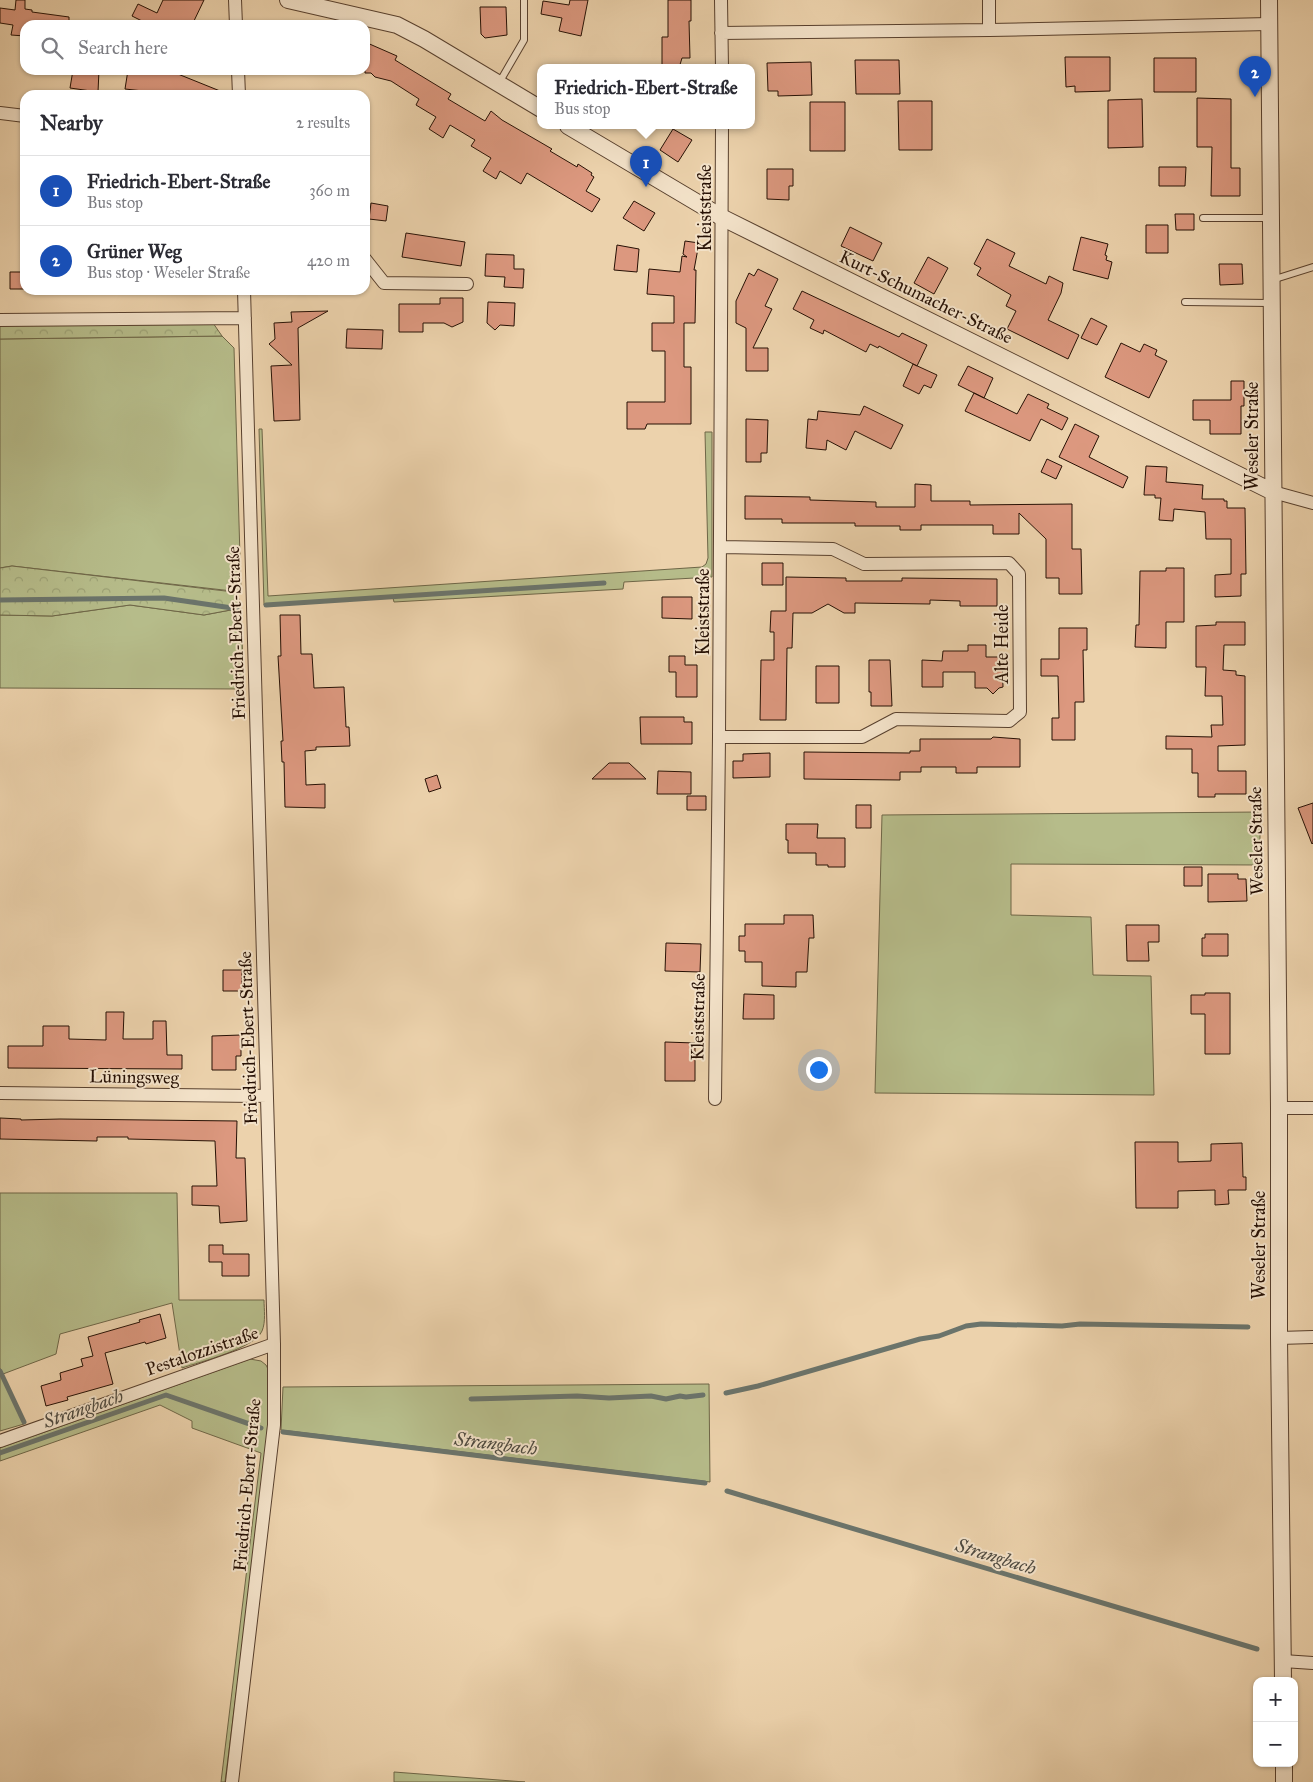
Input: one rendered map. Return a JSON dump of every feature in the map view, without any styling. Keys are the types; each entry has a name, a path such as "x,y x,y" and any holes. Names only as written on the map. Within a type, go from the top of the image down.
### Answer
{"street":[{"path":"236,0 236,20"},
{"path":"288,0 397,25 537,108"},
{"path":"721,0 722,64"},
{"path":"989,0 989,30"},
{"name":"Weseler Straße","path":"1269,0 1279,1108 1279,1338 1284,1677"},
{"path":"721,33 1269,24"},
{"path":"238,75 238,90"},
{"path":"0,113 20,115"},
{"name":"Kurt-Schumacher-Straße","path":"573,129 722,218 1273,492"},
{"name":"Kleiststraße","path":"715,1099 721,547 722,129"},
{"path":"370,265 384,283 467,284"},
{"name":"Friedrich-Ebert-Straße","path":"232,1782 274,1425 274,1344 244,295"},
{"path":"0,320 245,318"},
{"path":"1273,492 1313,503"},
{"name":"Alte Heide","path":"719,736 862,737 896,719 1010,721 1020,712 1019,574 1009,564 864,564 833,548 721,547"},
{"name":"Lüningsweg","path":"0,1093 267,1096"},
{"path":"1279,1108 1313,1108"},
{"path":"1279,1338 1313,1337"},
{"name":"Pestalozzistraße","path":"0,1441 274,1344"},
{"path":"1283,1661 1313,1663"},
{"path":"1284,1767 1284,1782"}],"lane":[{"path":"499,84 524,40 524,0"},
{"path":"1203,218 1271,218"},
{"path":"1271,280 1313,267"},
{"path":"1185,302 1271,303"}],"green space":[{"path":"213,323 222,336 0,339 0,325"},
{"path":"222,336 234,348 241,592 12,566 0,568 0,339"},
{"path":"259,429 262,429 268,596 702,567 706,564 708,558 705,432 712,432 712,577 624,582 623,589 394,602 393,598 264,605"},
{"path":"12,566 234,592 239,599 236,609 204,615 130,605 52,616 0,615 0,568"},
{"path":"130,605 204,615 236,609 241,614 244,689 0,688 0,615 52,616"},
{"path":"1260,812 1260,865 1011,864 1011,915 1091,917 1093,975 1151,976 1154,1095 875,1093 882,815"},
{"path":"0,1193 177,1193 179,1300 264,1300 262,1331 249,1343 238,1349 182,1368 172,1303 60,1334 56,1354 3,1374 0,1368"},
{"path":"250,1359 261,1361 269,1371 269,1406 266,1447 225,1782 221,1782 261,1453 192,1428 192,1421 160,1405 0,1461 0,1448"},
{"path":"0,1374 24,1424 0,1431"},
{"path":"709,1384 710,1482 281,1430 283,1387"},
{"path":"394,1772 525,1782 394,1782"}],"building":[{"path":"16,0 25,0 25,9 32,10 32,12 69,17 69,20 20,20 20,36 11,35 13,25 0,23 0,8 15,10"},
{"path":"163,0 204,0 194,20 140,20 132,16 138,4 157,13"},
{"path":"570,0 588,0 581,36 559,31 562,18 541,14 543,1 569,5"},
{"path":"668,0 691,0 691,21 689,21 690,58 682,58 680,64 662,64 662,37 668,37"},
{"path":"480,7 506,7 507,35 485,38 481,34"},
{"path":"370,44 397,56 395,60 451,94 448,99 485,121 491,111 502,120 552,149 550,151 577,167 578,164 592,173 591,175 594,177 586,191 600,199 592,212 527,173 521,184 500,171 496,179 483,171 491,158 471,146 475,140 450,125 443,138 429,129 436,117 416,105 419,99 391,81 375,77 371,73"},
{"path":"1065,57 1110,57 1110,91 1075,92 1075,86 1066,87"},
{"path":"1154,58 1196,58 1196,92 1154,92"},
{"path":"855,60 899,60 900,94 856,94"},
{"path":"811,62 812,95 778,96 778,91 768,91 767,63"},
{"path":"72,75 99,75 98,90 70,88"},
{"path":"127,75 180,75 218,90 134,90 125,89"},
{"path":"1197,98 1231,99 1231,168 1240,168 1240,196 1211,196 1212,147 1197,147"},
{"path":"1142,99 1143,147 1108,148 1108,100"},
{"path":"898,101 932,101 932,150 899,150"},
{"path":"810,102 845,102 845,151 810,151"},
{"path":"673,129 692,140 678,162 660,150"},
{"path":"1159,167 1186,167 1185,186 1159,186"},
{"path":"767,169 793,169 793,186 789,186 789,200 767,199"},
{"path":"634,201 655,213 644,231 623,218"},
{"path":"371,203 388,206 386,221 370,219"},
{"path":"1175,214 1194,214 1194,230 1176,230"},
{"path":"1146,225 1168,225 1168,253 1146,253"},
{"path":"850,227 882,243 873,261 841,246"},
{"path":"406,233 465,242 461,266 402,257"},
{"path":"1081,237 1108,244 1105,255 1107,256 1106,260 1112,262 1108,279 1073,270"},
{"path":"987,239 1015,253 1009,266 1046,284 1049,276 1063,283 1061,293 1048,320 1079,335 1068,359 1007,329 1016,311 1006,306 1011,295 977,275 981,268 974,264"},
{"path":"685,241 699,243 694,270 696,270 695,323 684,323 684,367 691,367 691,424 647,424 645,429 627,429 627,402 665,402 665,351 652,351 652,323 674,323 674,296 647,294 649,269 680,272 682,256 687,257 683,254"},
{"path":"617,245 639,249 637,272 614,270"},
{"path":"486,254 514,255 514,269 524,269 523,288 504,287 505,277 485,276"},
{"path":"928,257 948,268 934,294 914,283"},
{"path":"1219,264 1242,264 1243,284 1220,285"},
{"path":"758,269 778,279 765,306 772,309 753,348 768,348 768,371 746,371 746,328 736,323 736,301 749,273 754,276"},
{"path":"10,272 20,272 20,289 10,289"},
{"path":"802,291 899,337 902,333 927,345 917,366 879,346 878,348 870,344 866,352 824,330 823,334 810,328 814,320 793,309"},
{"path":"440,298 463,298 463,322 452,327 444,323 423,323 423,332 399,332 399,304 440,304"},
{"path":"488,302 515,303 514,326 500,325 495,330 487,323"},
{"path":"328,311 298,328 300,420 274,421 271,366 292,365 269,344 275,339 274,323 292,322 291,312"},
{"path":"1091,318 1107,326 1097,345 1081,338"},
{"path":"347,329 383,330 382,349 346,348"},
{"path":"1121,343 1140,352 1144,344 1157,350 1155,355 1167,361 1149,398 1105,377"},
{"path":"913,364 937,375 931,388 924,385 919,394 903,386"},
{"path":"968,366 993,378 984,398 958,385"},
{"path":"1231,381 1244,381 1244,406 1241,406 1241,434 1210,434 1210,420 1193,420 1193,400 1231,400"},
{"path":"974,393 1017,414 1028,394 1049,404 1047,408 1068,418 1062,430 1041,419 1030,441 965,411"},
{"path":"864,406 903,425 891,449 855,431 846,450 827,440 826,450 806,448 808,419 817,420 818,411 860,415"},
{"path":"746,419 768,420 767,453 761,453 761,462 746,462"},
{"path":"1075,424 1099,436 1089,457 1128,477 1123,488 1059,457"},
{"path":"1047,459 1062,466 1056,479 1041,472"},
{"path":"1146,466 1167,467 1166,482 1203,485 1202,499 1224,499 1224,501 1227,501 1227,508 1245,508 1246,574 1241,574 1241,596 1215,597 1215,575 1231,574 1231,539 1206,539 1205,512 1174,509 1173,521 1159,520 1161,498 1155,498 1155,495 1144,495"},
{"path":"915,484 931,485 931,501 970,501 970,505 1072,504 1072,549 1081,549 1082,594 1059,594 1059,578 1046,578 1046,539 1019,513 1019,534 993,534 993,525 921,525 921,530 900,530 900,526 855,526 855,523 782,523 782,519 745,519 745,496 810,497 810,500 876,502 876,507 915,507"},
{"path":"762,563 783,563 783,585 762,585"},
{"path":"1166,568 1184,568 1184,622 1166,622 1166,648 1135,647 1136,625 1139,625 1140,571 1166,571"},
{"path":"786,577 846,578 846,581 902,581 902,578 997,579 997,606 960,606 960,601 930,600 930,604 855,603 855,613 844,613 828,604 812,613 793,613 792,648 787,648 786,720 760,720 761,660 774,660 774,632 770,632 771,611 786,611"},
{"path":"662,597 692,597 692,619 662,618"},
{"path":"280,615 300,615 301,654 312,654 314,688 344,687 346,727 349,727 350,746 316,747 316,750 305,751 306,785 325,784 325,808 285,807 278,656 281,656"},
{"path":"1216,622 1245,622 1245,645 1224,645 1223,670 1236,671 1236,675 1245,676 1245,745 1218,746 1218,771 1246,771 1246,794 1215,794 1215,797 1198,797 1198,773 1192,773 1192,749 1166,749 1166,736 1212,737 1211,725 1223,725 1222,696 1205,696 1206,667 1196,667 1196,626 1216,625"},
{"path":"1059,628 1087,628 1087,650 1083,650 1084,702 1075,702 1075,740 1052,740 1052,718 1059,718 1058,676 1041,676 1041,659 1059,659"},
{"path":"968,645 986,645 986,657 1002,657 1003,687 993,694 987,688 975,688 975,672 943,672 943,687 922,687 922,660 942,661 943,651 968,651"},
{"path":"669,656 685,656 685,665 697,665 697,697 676,697 676,672 669,672"},
{"path":"869,660 890,660 892,706 871,706"},
{"path":"816,666 839,666 839,703 816,703"},
{"path":"640,717 684,717 684,722 692,722 692,744 641,744"},
{"path":"993,737 1020,739 1020,767 977,767 977,773 956,773 956,767 921,767 921,772 900,772 900,780 804,779 804,752 910,753 910,751 920,751 920,739 991,739"},
{"path":"770,753 770,777 733,778 733,761 743,761 743,754"},
{"path":"609,763 629,763 646,779 592,779"},
{"path":"658,771 691,772 691,794 657,794"},
{"path":"437,775 441,788 429,792 425,779"},
{"path":"687,796 706,796 706,810 687,810"},
{"path":"1313,803 1313,843 1312,844 1298,808"},
{"path":"856,805 871,805 871,828 856,828"},
{"path":"786,824 818,824 817,838 845,838 845,867 816,865 816,853 788,853"},
{"path":"1184,867 1202,867 1202,886 1184,886"},
{"path":"1208,874 1238,874 1238,879 1246,879 1247,901 1208,902"},
{"path":"784,915 813,915 814,938 809,938 807,972 796,972 796,987 762,986 762,962 745,962 745,951 739,951 739,936 745,936 745,924 784,924"},
{"path":"1126,925 1159,925 1159,942 1148,942 1149,961 1127,961"},
{"path":"1205,934 1228,934 1228,956 1202,956 1202,938 1205,938"},
{"path":"666,943 701,944 700,972 665,971"},
{"path":"223,970 242,970 242,991 223,991"},
{"path":"1205,993 1230,993 1230,1054 1205,1054 1205,1014 1191,1014 1191,995 1205,995"},
{"path":"744,994 774,995 774,1019 743,1019"},
{"path":"106,1012 124,1012 123,1039 153,1039 153,1021 166,1021 167,1055 182,1055 182,1069 8,1068 8,1046 43,1046 43,1026 69,1026 69,1039 106,1040"},
{"path":"241,1035 241,1056 236,1056 236,1070 212,1070 212,1036"},
{"path":"665,1042 695,1043 695,1081 665,1081"},
{"path":"0,1118 21,1120 237,1121 236,1158 245,1158 247,1221 220,1223 219,1206 192,1205 192,1186 217,1186 215,1141 128,1139 128,1137 97,1137 97,1141 0,1139"},
{"path":"1135,1142 1178,1142 1178,1162 1211,1161 1211,1144 1242,1143 1243,1177 1246,1177 1246,1190 1228,1190 1229,1204 1215,1205 1215,1190 1178,1191 1178,1208 1136,1208"},
{"path":"209,1245 223,1245 223,1254 249,1254 249,1276 222,1276 222,1262 209,1262"},
{"path":"160,1314 166,1338 105,1353 113,1384 67,1397 68,1400 46,1406 41,1386 61,1380 60,1373 83,1366 81,1359 93,1356 88,1337 140,1322 139,1320"}],"waterway":[{"path":"266,605 604,583"},
{"path":"0,600 164,598 239,609"},
{"path":"726,1393 758,1386 920,1339 939,1336 966,1326 981,1324 1248,1327"},
{"name":"Strangbach","path":"0,1371 24,1422"},
{"name":"Strangbach","path":"0,1453 166,1395 261,1428"},
{"path":"471,1399 577,1396 609,1398 651,1396 666,1399 703,1395"},
{"name":"Strangbach","path":"283,1432 705,1483"},
{"name":"Strangbach","path":"727,1491 1257,1649"}],"place":[{"name":"Grüner Weg","path":"1255,97"},
{"name":"Friedrich-Ebert-Straße","path":"646,187"}]}
